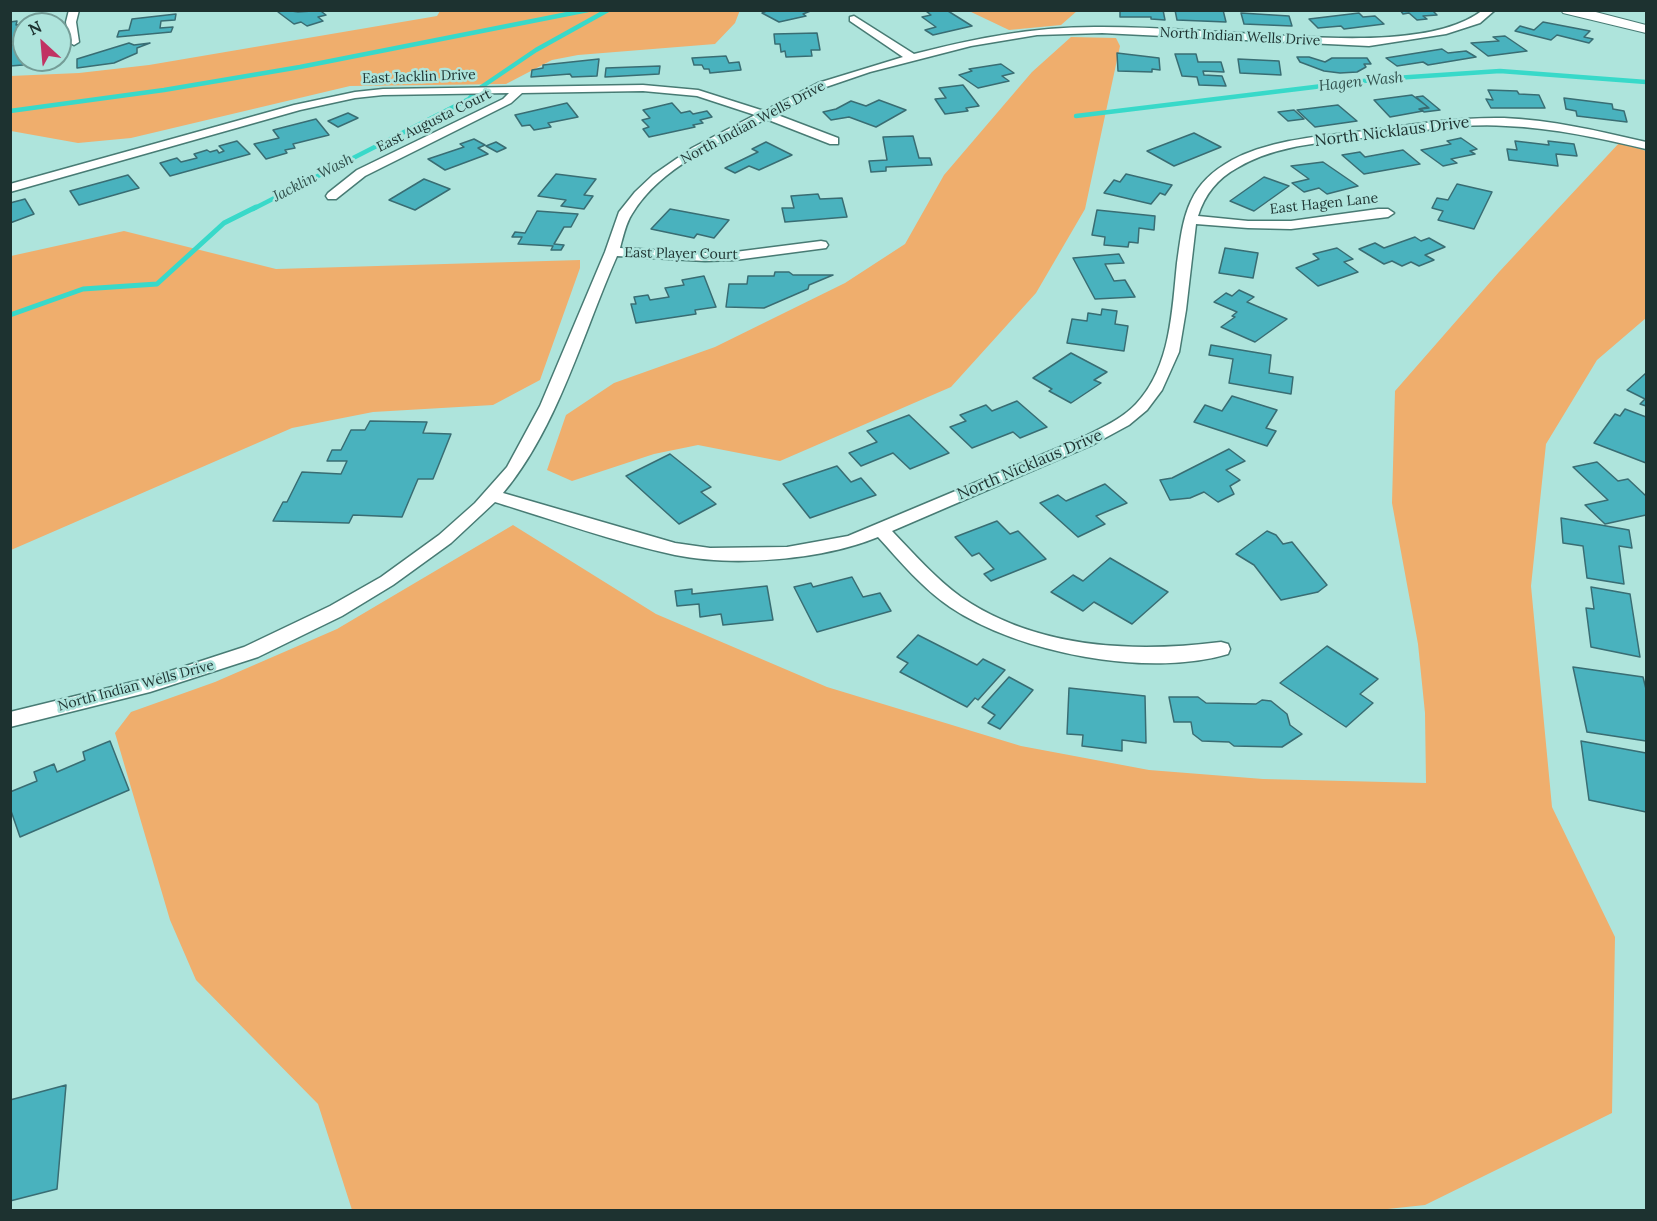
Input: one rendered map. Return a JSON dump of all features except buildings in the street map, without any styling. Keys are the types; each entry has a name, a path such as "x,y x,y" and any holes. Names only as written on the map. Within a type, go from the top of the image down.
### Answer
{"main road":[{"path":"1568,10 1647,29"},
{"path":"1621,10 1647,17"}],"street":[{"path":"74,10 71,22 74,42"},
{"name":"North Indian Wells Drive","path":"10,720 150,686 251,652 336,611 387,581 445,539 492,495 514,469 548,406 612,252 624,215 647,186 696,151 822,85 866,70 994,38 1074,29 1369,43 1442,32 1476,21 1490,10"},
{"path":"854,19 912,58"},
{"name":"East Jacklin Drive","path":"10,188 328,99 383,92 643,88 698,93 766,115 834,141"},
{"name":"East Augusta Court","path":"332,196 362,173 507,101 519,90"},
{"name":"North Nicklaus Drive","path":"492,495 645,541 675,549 710,554 787,553 819,549 852,541 1088,441 1114,428 1141,407 1171,358 1191,219 1197,200 1203,190 1227,169 1257,154 1314,141 1454,123 1504,122 1564,127 1647,145"},
{"name":"East Hagen Lane","path":"1191,219 1277,226 1367,213 1388,213"},
{"name":"East Player Court","path":"612,252 725,257 764,254 821,245"},
{"path":"880,530 928,579 956,603 1018,634 1081,648 1140,655 1170,655 1221,650"}],"shaded area":[{"path":"740,10 735,23 715,44 578,55 552,60 506,84 350,86 131,138 78,143 11,131 10,76 79,73 149,65 437,16 440,11"},
{"path":"1077,10 1061,25 1009,30 969,11"},
{"path":"1071,37 1116,38 1120,46 1085,209 1036,293 951,387 780,461 698,445 654,454 572,481 547,470 566,415 614,383 715,347 845,283 905,244 944,175 1032,72"},
{"path":"1620,142 1646,151 1646,318 1597,360 1546,444 1531,586 1552,807 1615,937 1612,1113 1425,1205 1378,1210 352,1210 318,1104 196,980 170,920 115,733 131,712 215,682 337,629 513,525 656,614 827,687 1021,746 1149,770 1263,779 1426,783 1425,713 1418,644 1392,503 1395,391 1499,272"},
{"path":"124,231 276,269 580,260 580,268 540,380 493,405 373,412 292,428 11,550 11,256"}],"waterway":[{"path":"10,111 164,90 300,67 588,10"},
{"name":"Jacklin Wash","path":"253,209 469,99 477,90 536,50 608,10"},
{"name":"Hagen Wash","path":"1076,116 1380,79 1500,71 1646,82"},
{"name":"Jacklin Wash","path":"10,315 83,289 157,284 224,223 256,207"}]}
